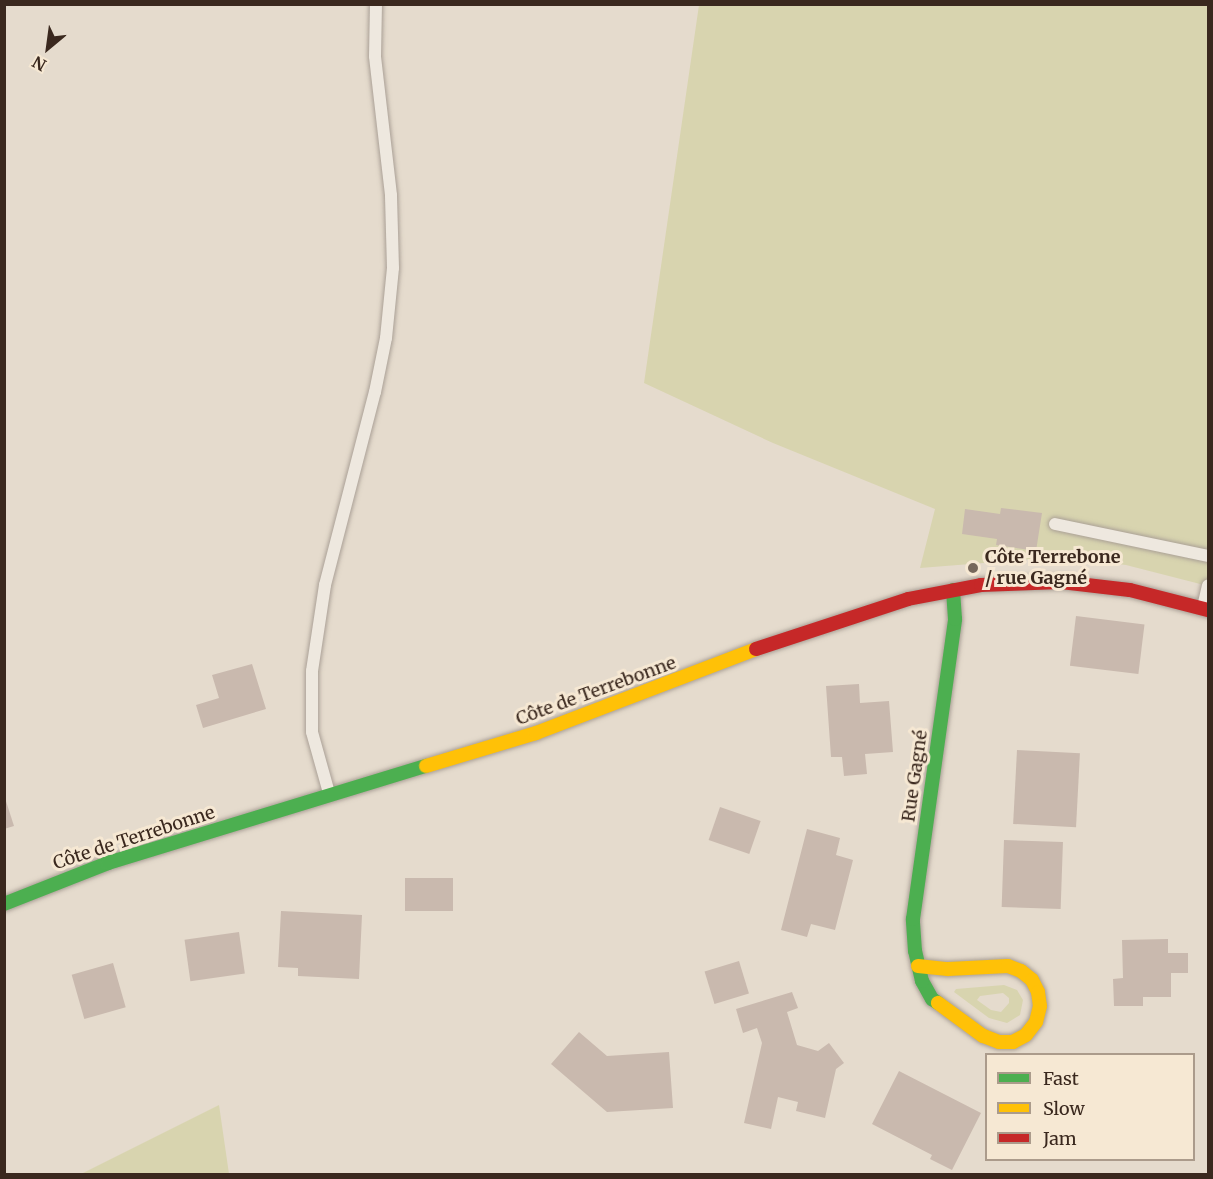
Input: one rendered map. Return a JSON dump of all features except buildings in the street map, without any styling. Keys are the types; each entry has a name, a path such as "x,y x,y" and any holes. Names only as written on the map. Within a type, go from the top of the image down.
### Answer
{"main road":[{"name":"Côte de Terrebonne","path":"4,904 108,863 536,733 831,622 908,599 953,590 1022,582 1089,584 1130,590 1206,609"},
{"name":"Rue Gagné","path":"918,966 948,969 1008,966 1022,971 1032,980 1038,992 1040,1006 1036,1022 1026,1035 1013,1042 999,1042 983,1036 932,999 926,991 918,966 913,920 955,619 953,590"}],"lane":[{"path":"330,797 312,732 312,671 325,585 375,392 386,338 393,268 391,195 375,56 376,4"},
{"path":"1055,524 1209,556"},
{"path":"1206,609 1209,586"}],"shaded area":[{"path":"699,5 1208,5 1208,586 1126,565 1057,557 920,568 935,509 773,443 644,383"},
{"path":"1004,985 1017,990 1023,1000 1020,1015 1007,1023 989,1018 954,992 956,989","holes":["1003,993 1009,998 1009,1003 1001,1012 991,1010 977,1000 980,996"]},
{"path":"219,1105 229,1174 81,1174"}],"traffic: fast":[{"path":"938,1003 932,999 922,981 915,951 913,919 955,619 953,590"},
{"path":"4,904 108,863 426,766"}],"traffic: slow":[{"path":"426,766 536,733 756,649"},
{"path":"918,966 948,969 1008,966 1021,971 1032,980 1038,992 1040,1006 1036,1022 1026,1035 1013,1042 999,1042 983,1036 938,1003"}],"traffic: jam":[{"path":"756,649 908,599 981,585 1061,582 1130,590 1208,610"}],"place":[{"name":"Côte Terrebone / rue Gagné","path":"973,568"}]}
